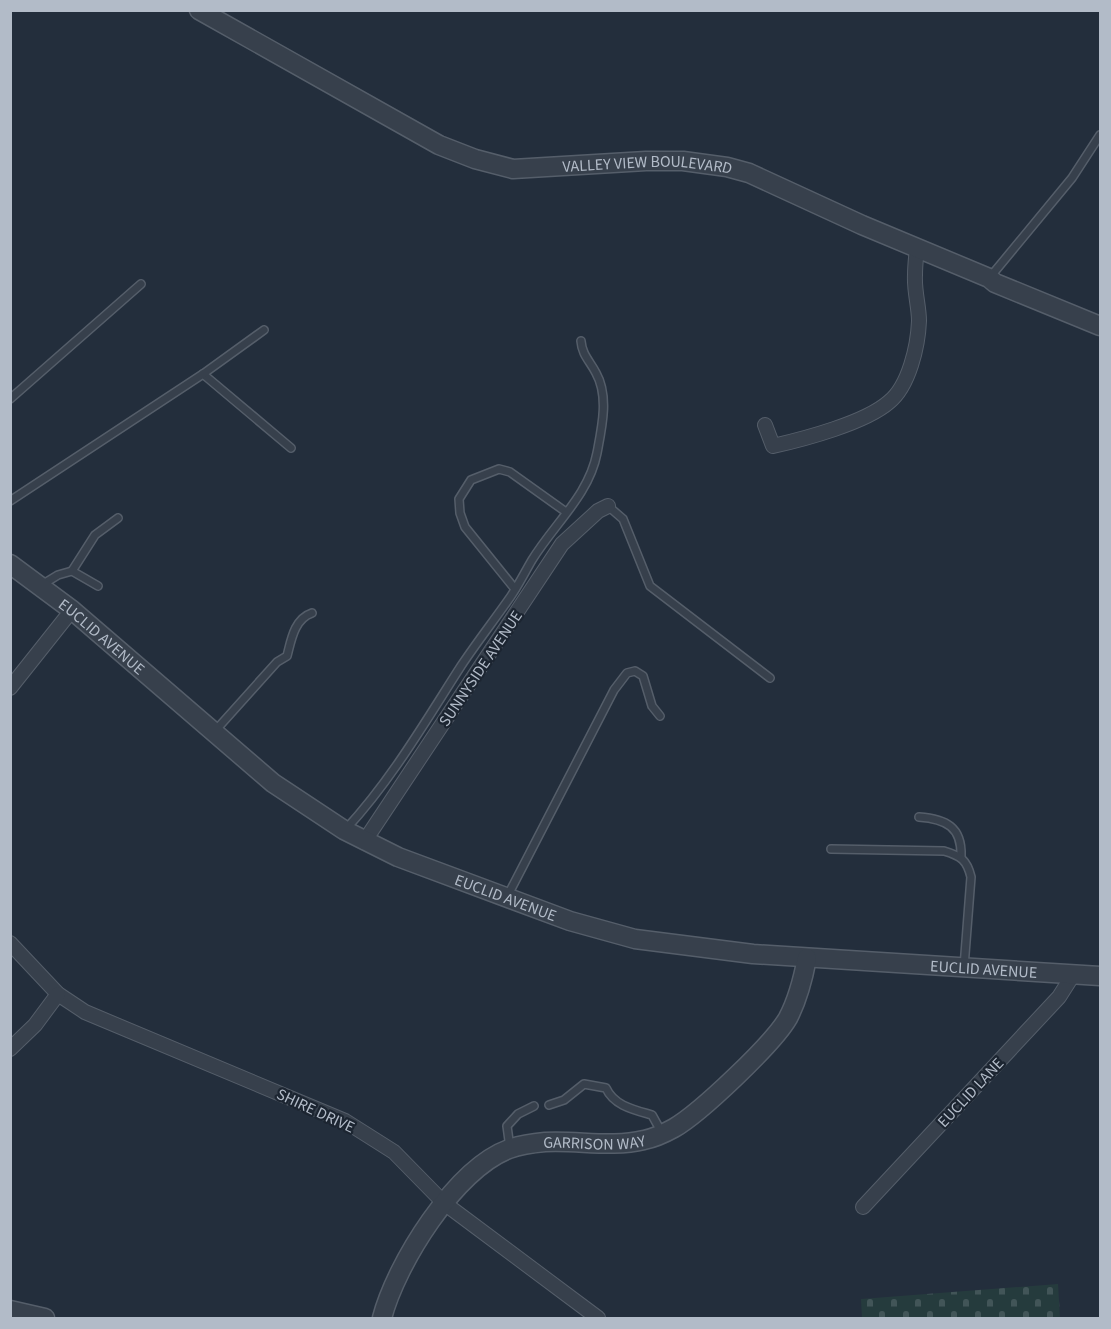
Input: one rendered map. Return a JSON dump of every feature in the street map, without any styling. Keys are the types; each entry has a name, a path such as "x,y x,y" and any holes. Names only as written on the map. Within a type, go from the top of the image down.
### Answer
{"street":[{"name":"VALLEY VIEW BOULEVARD","path":"199,10 439,145 475,159 513,169 646,160 683,161 727,167 749,173 989,278 995,284 1101,326"},
{"path":"765,425 773,446 813,436 876,412 891,401 902,386 912,358 918,328 915,276 917,248"},
{"name":"SUNNYSIDE AVENUE","path":"364,842 562,544 598,511 608,506"},
{"name":"EUCLID AVENUE","path":"10,564 72,610 282,789 344,830 364,842 570,921 635,939 684,947 963,969 1101,976"},
{"path":"10,688 72,610"},
{"name":"SHIRE DRIVE","path":"10,944 58,994 110,1024 345,1121 394,1152 444,1203 598,1318"},
{"name":"GARRISON WAY","path":"382,1318 405,1262 422,1232 444,1203 481,1167 510,1148 545,1142 625,1144 675,1128 736,1076 787,1020 801,989 807,958"},
{"name":"EUCLID LANE","path":"863,1207 1059,997 1073,975"},
{"path":"10,1049 35,1025 58,994"},
{"path":"10,1310 45,1318"}],"lane":[{"path":"989,278 1072,178 1101,135"},
{"path":"10,399 141,284"},
{"path":"10,501 203,374 264,330"},
{"path":"344,830 370,804 462,664 515,589 532,559 584,491 593,471 603,414 603,389 596,372 582,351 581,341"},
{"path":"203,374 291,448"},
{"path":"515,589 465,527 460,513 459,499 471,480 499,469 510,472 566,512"},
{"path":"608,506 623,519 650,586 770,678"},
{"path":"72,572 95,535 118,518"},
{"path":"38,587 58,575 72,572 98,586"},
{"path":"213,732 277,662 287,656 293,632 302,619 312,613"},
{"path":"507,897 614,690 627,673 635,671 643,676 652,706 660,716"},
{"path":"920,817 942,819 950,825 962,844 961,856"},
{"path":"831,849 944,851 961,856 968,866 971,877 963,969"},
{"path":"549,1105 564,1100 584,1084 606,1088 609,1095 621,1105 652,1115 662,1133"},
{"path":"510,1148 507,1126 518,1114 534,1106"}],"green space":[{"path":"1058,1284 1060,1318 862,1318 861,1299"}]}
